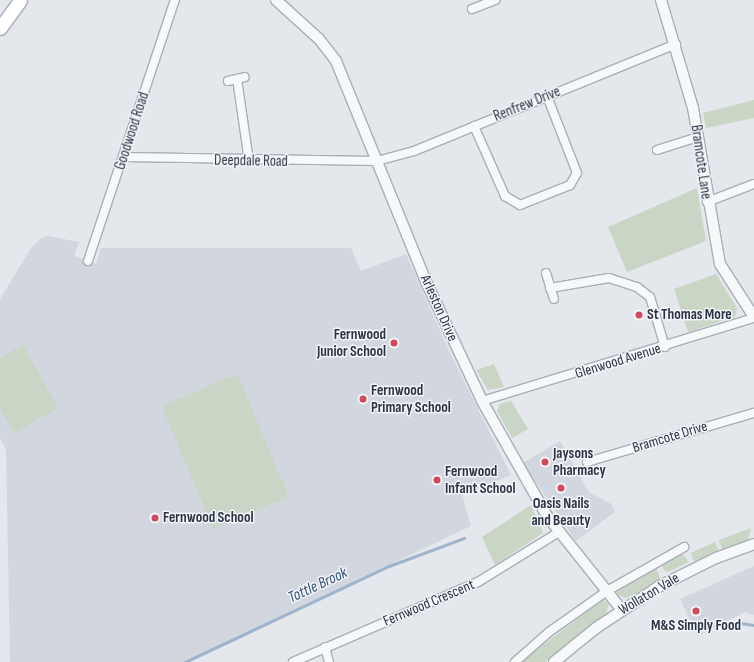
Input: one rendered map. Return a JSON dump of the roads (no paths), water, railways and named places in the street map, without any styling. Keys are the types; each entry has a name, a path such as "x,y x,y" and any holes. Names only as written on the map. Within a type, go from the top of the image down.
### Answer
{"main road":[{"path":"1,23 20,0"}],"street":[{"name":"Goodwood Road","path":"88,261 175,0"},
{"name":"Arleston Drive","path":"276,0 334,56 428,286 482,402 559,532 622,610"},
{"path":"472,9 495,0"},
{"name":"Bramcote Lane","path":"661,0 676,44 698,137 707,202 720,264 754,318"},
{"name":"Renfrew Drive","path":"377,161 414,151 676,44"},
{"path":"245,77 232,80 249,161"},
{"path":"474,126 505,196 516,205 527,202 570,184 577,173 547,96"},
{"path":"657,150 698,137"},
{"name":"Deepdale Road","path":"124,156 249,161 377,161"},
{"path":"707,202 754,184"},
{"path":"546,273 554,299"},
{"path":"550,288 608,278 637,287 650,297 665,347"},
{"name":"Glenwood Avenue","path":"482,402 665,347 754,318"},
{"name":"Bramcote Drive","path":"587,462 754,413"},
{"name":"Fernwood Crescent","path":"293,662 478,582 559,532"},
{"name":"Wollaton Vale","path":"554,662 622,610 695,568 754,544"},
{"name":"Wollaton Vale","path":"515,662 550,632 607,591 684,547"},
{"path":"325,648 329,662"}],"waterway":[{"name":"Tottle Brook","path":"185,662 389,566 464,538"},
{"name":"Tottle Brook","path":"741,623 754,625"}],"place":[{"name":"St Thomas More","path":"639,315"},
{"name":"Fernwood Junior School","path":"394,343"},
{"name":"Fernwood Primary School","path":"363,399"},
{"name":"Jaysons Pharmacy","path":"545,462"},
{"name":"Fernwood Infant School","path":"437,480"},
{"name":"Oasis Nails and Beauty","path":"561,488"},
{"name":"Fernwood School","path":"155,518"},
{"name":"M&S Simply Food","path":"696,611"}]}
